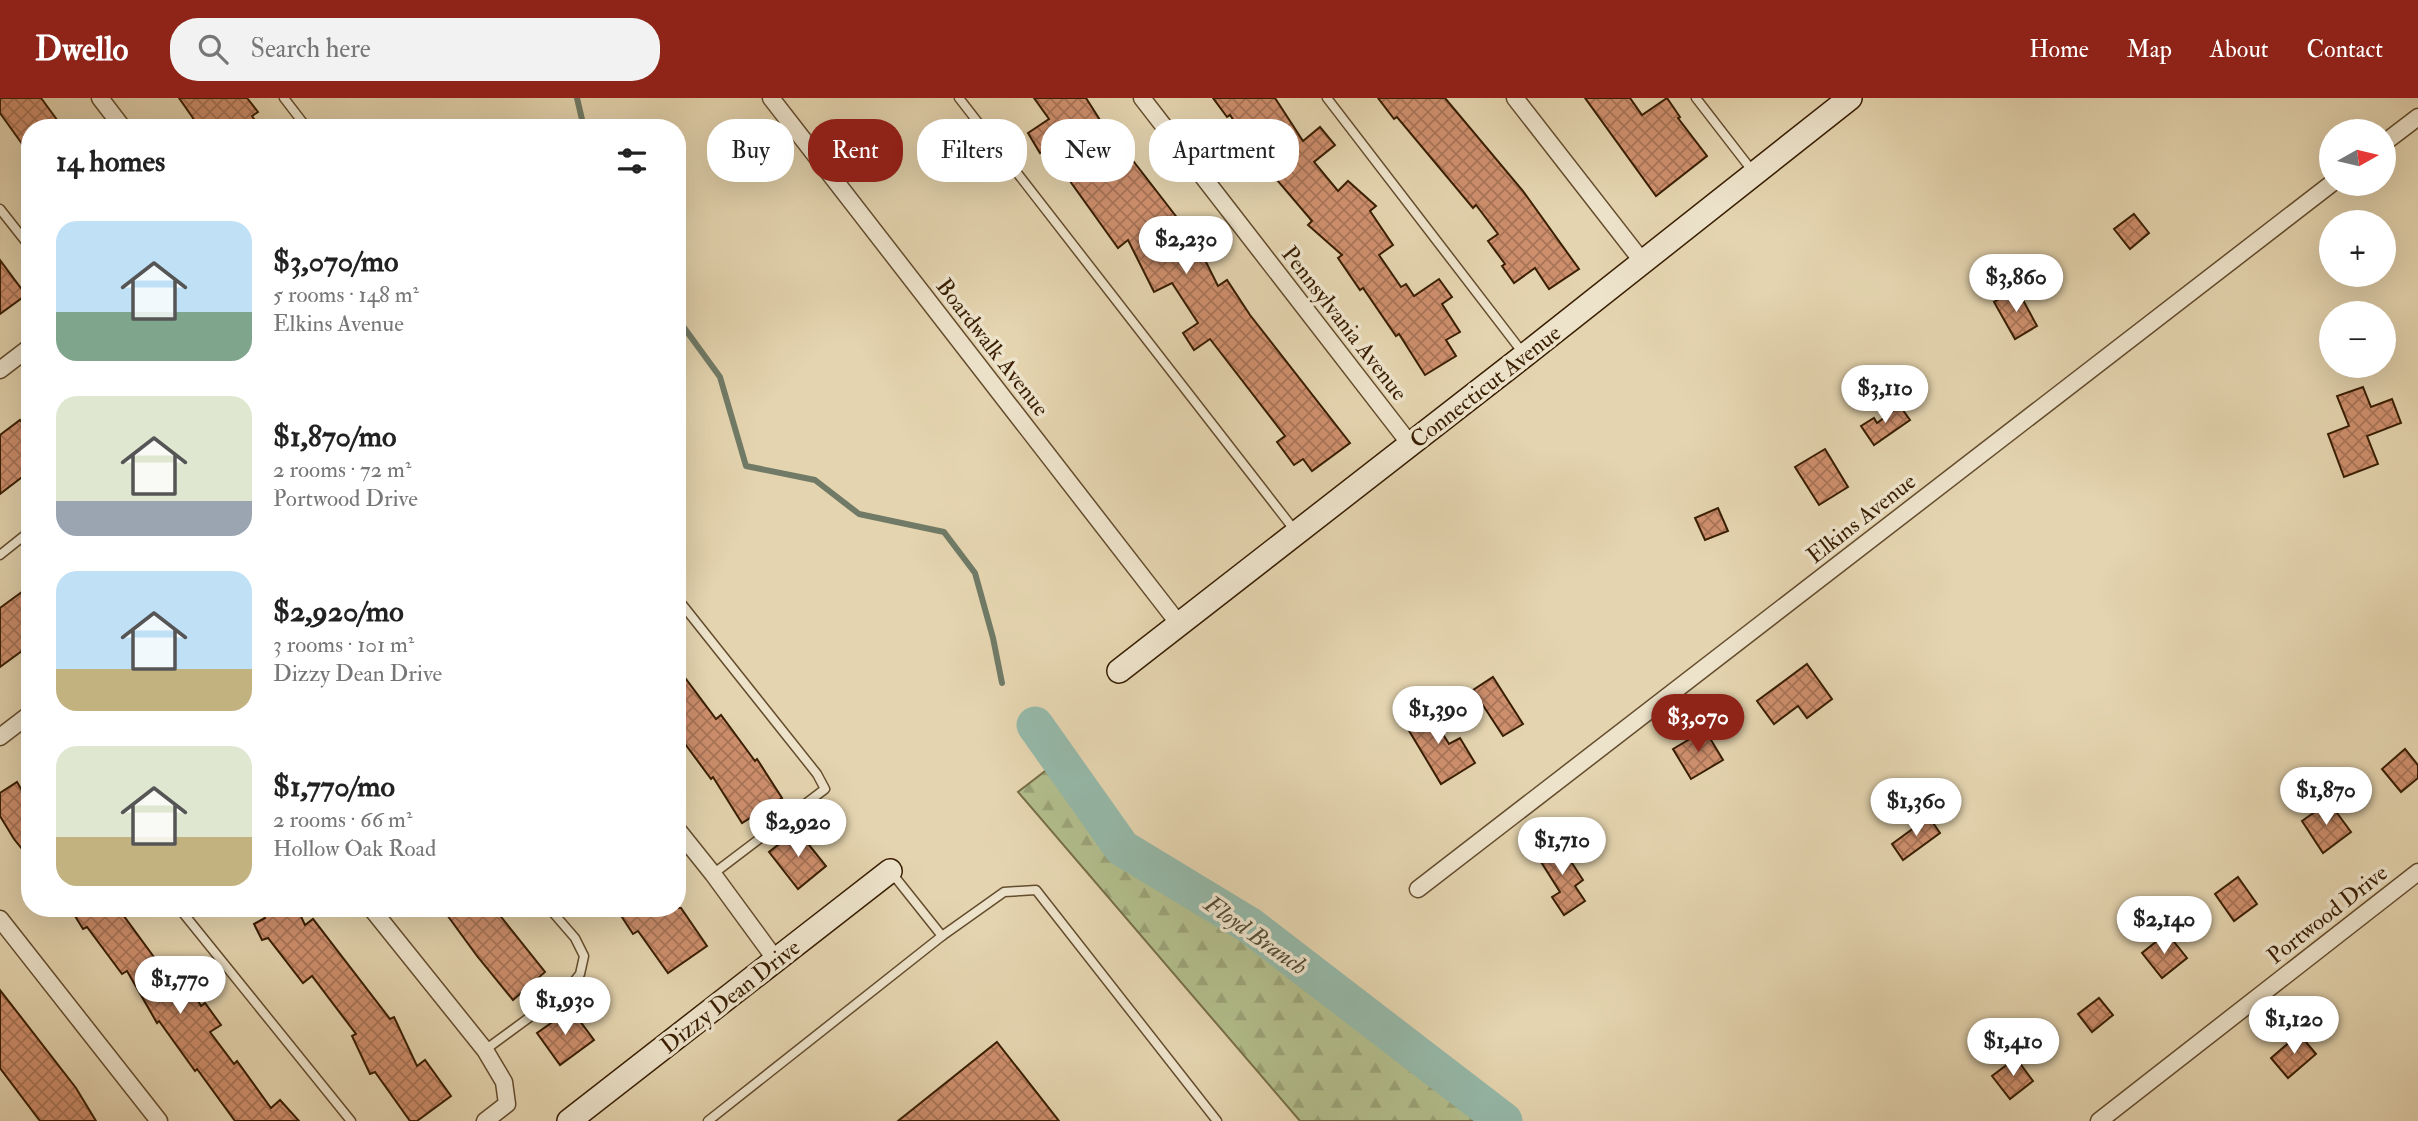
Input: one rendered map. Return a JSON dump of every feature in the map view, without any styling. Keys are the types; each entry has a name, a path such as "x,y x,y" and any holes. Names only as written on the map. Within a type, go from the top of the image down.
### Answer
{"street":[{"path":"100,98 116,119"},
{"name":"Boardwalk Avenue","path":"771,98 1179,624"},
{"name":"Pennsylvania Avenue","path":"1142,98 1410,444"},
{"path":"1515,98 1642,261"},
{"name":"Connecticut Avenue","path":"1119,671 1850,98"},
{"path":"2396,134 2418,117"},
{"name":"Elkins Avenue","path":"1418,889 2319,193"},
{"path":"0,370 21,354"},
{"path":"0,737 21,723"},
{"path":"686,840 776,960"},
{"name":"Dizzy Dean Drive","path":"569,1121 890,871"},
{"name":"Portwood Drive","path":"2099,1121 2418,872"},
{"path":"378,917 485,1050 504,1082 507,1104 485,1121"},
{"path":"0,919 159,1121"}],"lane":[{"path":"284,98 300,119"},
{"path":"959,98 1296,532"},
{"path":"1327,98 1525,355"},
{"path":"1696,98 1754,173"},
{"path":"0,209 21,236"},
{"path":"0,555 21,538"},
{"path":"686,609 817,774 825,789 713,874"},
{"path":"890,871 942,936"},
{"path":"708,1121 942,936 1004,892 1037,890 1217,1121"},
{"path":"186,917 351,1121"},
{"path":"485,1050 568,989 580,974 584,956 575,938 557,917"}],"green space":[{"path":"1062,758 1145,851 1203,892 1264,929 1340,994 1499,1121 1300,1121 1018,792"}],"building":[{"path":"0,98 41,98 56,119 21,119 21,142 0,113"},
{"path":"179,98 247,98 258,112 252,116 254,119 194,119"},
{"path":"1034,98 1086,98 1099,119 1049,119"},
{"path":"1213,98 1275,98 1289,119 1233,119 1230,115 1227,117"},
{"path":"1378,98 1445,98 1523,191 1579,269 1549,289 1535,268 1514,283 1502,266 1505,264 1488,241 1498,234 1476,205 1473,208"},
{"path":"1585,98 1630,98 1642,115 1667,98 1680,117 1678,118 1707,156 1656,196"},
{"path":"1041,124 1041,152 1040,153 1028,133"},
{"path":"1320,127 1335,145 1314,162 1338,191 1348,181 1376,206 1370,211 1393,245 1379,255 1401,287 1406,284 1414,296 1439,279 1452,297 1442,304 1460,332 1446,340 1456,356 1425,375 1399,334 1396,336 1363,288 1360,290 1338,258 1342,255 1308,225 1312,221 1279,182 1299,182 1299,135 1303,141"},
{"path":"1135,163 1189,233 1191,232 1218,286 1227,280 1250,315 1350,443 1312,471 1303,459 1294,465 1277,442 1285,436 1210,339 1194,350 1183,333 1198,323 1172,283 1154,292 1128,240 1118,248 1071,182 1135,182"},
{"path":"2134,214 2149,233 2130,249 2114,229"},
{"path":"0,260 21,288 21,299 0,314"},
{"path":"2017,289 2037,326 2015,339 1994,302"},
{"path":"2363,387 2371,407 2392,399 2401,423 2367,436 2378,464 2344,477 2328,434 2349,426 2337,396"},
{"path":"1900,406 1910,420 1874,445 1861,426 1874,418 1877,423"},
{"path":"21,421 21,478 0,494 0,435"},
{"path":"1825,449 1848,487 1819,505 1795,467"},
{"path":"1718,508 1728,531 1705,540 1695,518"},
{"path":"21,593 21,652 0,667 0,608"},
{"path":"1807,664 1832,699 1807,718 1798,706 1774,724 1757,701"},
{"path":"1493,677 1523,724 1503,736 1473,690"},
{"path":"686,679 716,719 721,715 755,761 757,759 782,798 742,823 713,777 711,779 686,745"},
{"path":"1425,705 1449,744 1460,738 1475,763 1441,784 1402,719"},
{"path":"1705,730 1723,760 1691,779 1673,749"},
{"path":"2405,749 2418,765 2418,778 2401,792 2382,769"},
{"path":"17,782 21,789 21,848 0,816 0,793"},
{"path":"2329,802 2351,832 2323,853 2302,821"},
{"path":"1929,817 1940,833 1903,860 1892,844"},
{"path":"797,830 826,866 798,889 769,852"},
{"path":"1557,840 1583,880 1575,886 1585,901 1564,915 1552,897 1560,892 1536,854"},
{"path":"2238,877 2257,904 2234,921 2215,894"},
{"path":"686,915 707,946 668,973 638,931 633,934 622,917"},
{"path":"76,917 125,917 162,968 175,961 201,1006 205,1003 221,1025 210,1032 234,1064 237,1061 271,1108 280,1100 299,1121 235,1121 159,1021 157,1023 127,971 122,974 87,927 83,929"},
{"path":"301,917 305,925 313,919 390,1019 394,1017 417,1066 425,1060 451,1096 417,1121 410,1121 375,1072 370,1074 352,1036 356,1034 312,976 303,983 268,938 262,940 254,924 265,918"},
{"path":"449,917 501,917 545,972 513,1000"},
{"path":"2167,933 2187,958 2162,978 2142,953"},
{"path":"0,990 76,1088 96,1121 40,1121 0,1068"},
{"path":"2099,998 2113,1015 2092,1032 2078,1014"},
{"path":"571,1009 594,1040 560,1065 537,1033"},
{"path":"2299,1034 2316,1054 2288,1078 2271,1058"},
{"path":"997,1042 1059,1121 898,1121"},
{"path":"2016,1058 2033,1081 2010,1099 1992,1076"}],"waterway":[{"name":"Floyd Branch","path":"577,98 582,119"},
{"name":"Floyd Branch","path":"686,330 720,377 746,466 815,480 859,514 944,532 975,573 1002,683"},
{"name":"Floyd Branch","path":"1035,725 1122,848 1249,925 1504,1121"}]}
